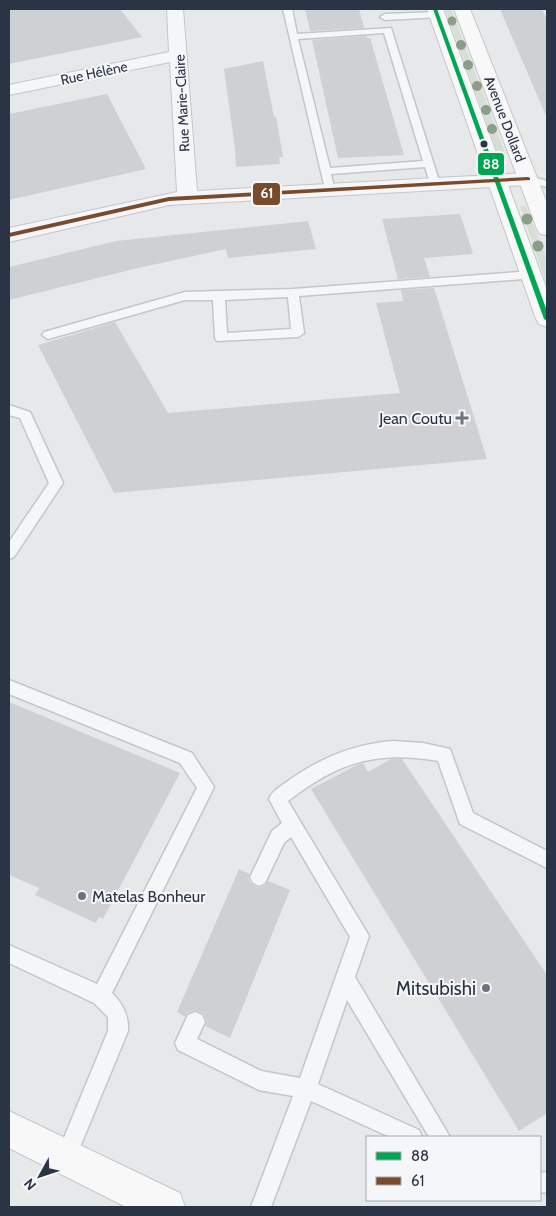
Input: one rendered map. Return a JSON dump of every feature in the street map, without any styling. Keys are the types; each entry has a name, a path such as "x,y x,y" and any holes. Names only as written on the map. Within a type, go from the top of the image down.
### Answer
{"main road":[{"name":"Avenue Dollard","path":"462,9 538,182 547,228"},
{"name":"Avenue Dollard","path":"436,12 547,319"},
{"path":"9,1129 166,1207"}],"street":[{"name":"Rue Marie-Claire","path":"176,9 187,198"},
{"name":"Rue Hélène","path":"9,90 179,55"},
{"path":"9,235 151,202 187,198 497,180 538,182"}],"lane":[{"path":"287,9 330,190"},
{"path":"435,184 384,13 436,12"},
{"path":"293,37 388,30"},
{"path":"326,171 429,164"},
{"path":"48,335 186,296 293,293 532,275"},
{"path":"219,296 220,338 298,333 293,293"},
{"path":"9,410 25,415 56,483 9,553"},
{"path":"9,687 186,758 206,787 102,996"},
{"path":"261,1207 306,1089 360,936 276,799 318,770 349,756 386,748 444,754 466,818 547,860"},
{"path":"259,877 278,837 292,825"},
{"path":"9,954 102,996 117,1012 120,1021 118,1031 66,1157"},
{"path":"345,979 439,1136"},
{"path":"195,1022 185,1044 260,1080 306,1089 410,1136"}],"shaded area":[{"path":"445,9 451,9 505,153 498,154"},
{"path":"520,206 526,206 547,260 547,285"}],"building":[{"path":"9,9 120,9 142,37 9,64"},
{"path":"305,9 359,9 364,28 310,31"},
{"path":"500,9 542,9 547,20 547,118"},
{"path":"366,36 370,38 404,155 338,158 312,40"},
{"path":"263,61 283,157 279,157 280,164 236,167 224,69"},
{"path":"107,94 146,169 9,200 9,114"},
{"path":"460,214 473,254 424,258 430,277 398,279 382,219"},
{"path":"308,221 316,249 228,258 226,249 138,268 9,300 9,267 116,241"},
{"path":"434,288 487,459 114,493 38,345 115,322 168,413 400,393 376,303 403,301 401,290"},
{"path":"9,702 180,773 103,919 99,917 96,923 35,895 39,888 9,875"},
{"path":"391,759 402,759 547,975 547,1113 519,1131 311,789 357,765 363,763 368,772"},
{"path":"239,869 250,874 248,878 251,884 258,888 266,885 268,881 290,890 230,1038 205,1026 207,1021 203,1013 194,1010 187,1013 185,1017 177,1012"}],"transit line":[{"name":"88","path":"435,9 547,319"},
{"name":"61","path":"9,235 169,199 528,179"}],"place":[{"name":"Jean Coutu","path":"462,418"},
{"name":"Matelas Bonheur","path":"82,896"},
{"name":"Mitsubishi","path":"486,988"}]}
